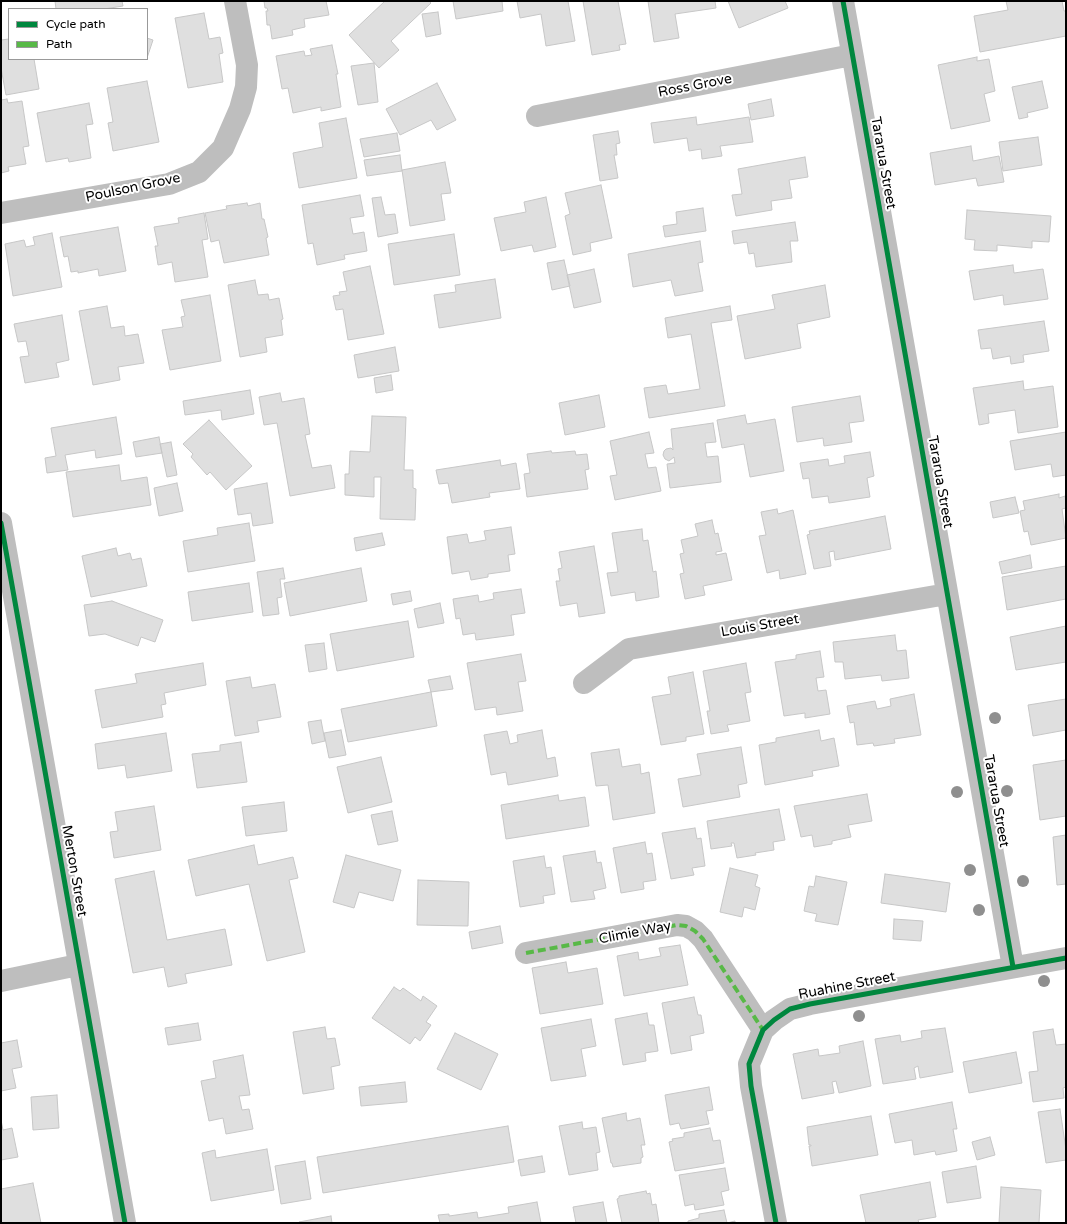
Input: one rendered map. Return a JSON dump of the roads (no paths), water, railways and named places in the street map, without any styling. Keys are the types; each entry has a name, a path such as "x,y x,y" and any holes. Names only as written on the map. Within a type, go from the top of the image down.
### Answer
{"street":[{"name":"Poulson Grove","path":"1,213 169,184 199,172 223,148 240,108 246,87 247,65 235,1"},
{"name":"Tararua Street","path":"843,1 1013,967"},
{"name":"Ross Grove","path":"537,116 852,55"},
{"name":"Merton Street","path":"1,523 78,965 125,1223"},
{"name":"Louis Street","path":"584,684 630,649 948,594"},
{"name":"Climie Way","path":"526,953 677,925 686,926 695,931 703,939 763,1030"},
{"name":"Ruahine Street","path":"776,1223 751,1086 750,1064 763,1030 790,1009 810,1004 1066,958"},
{"path":"1,981 78,965"}]}
